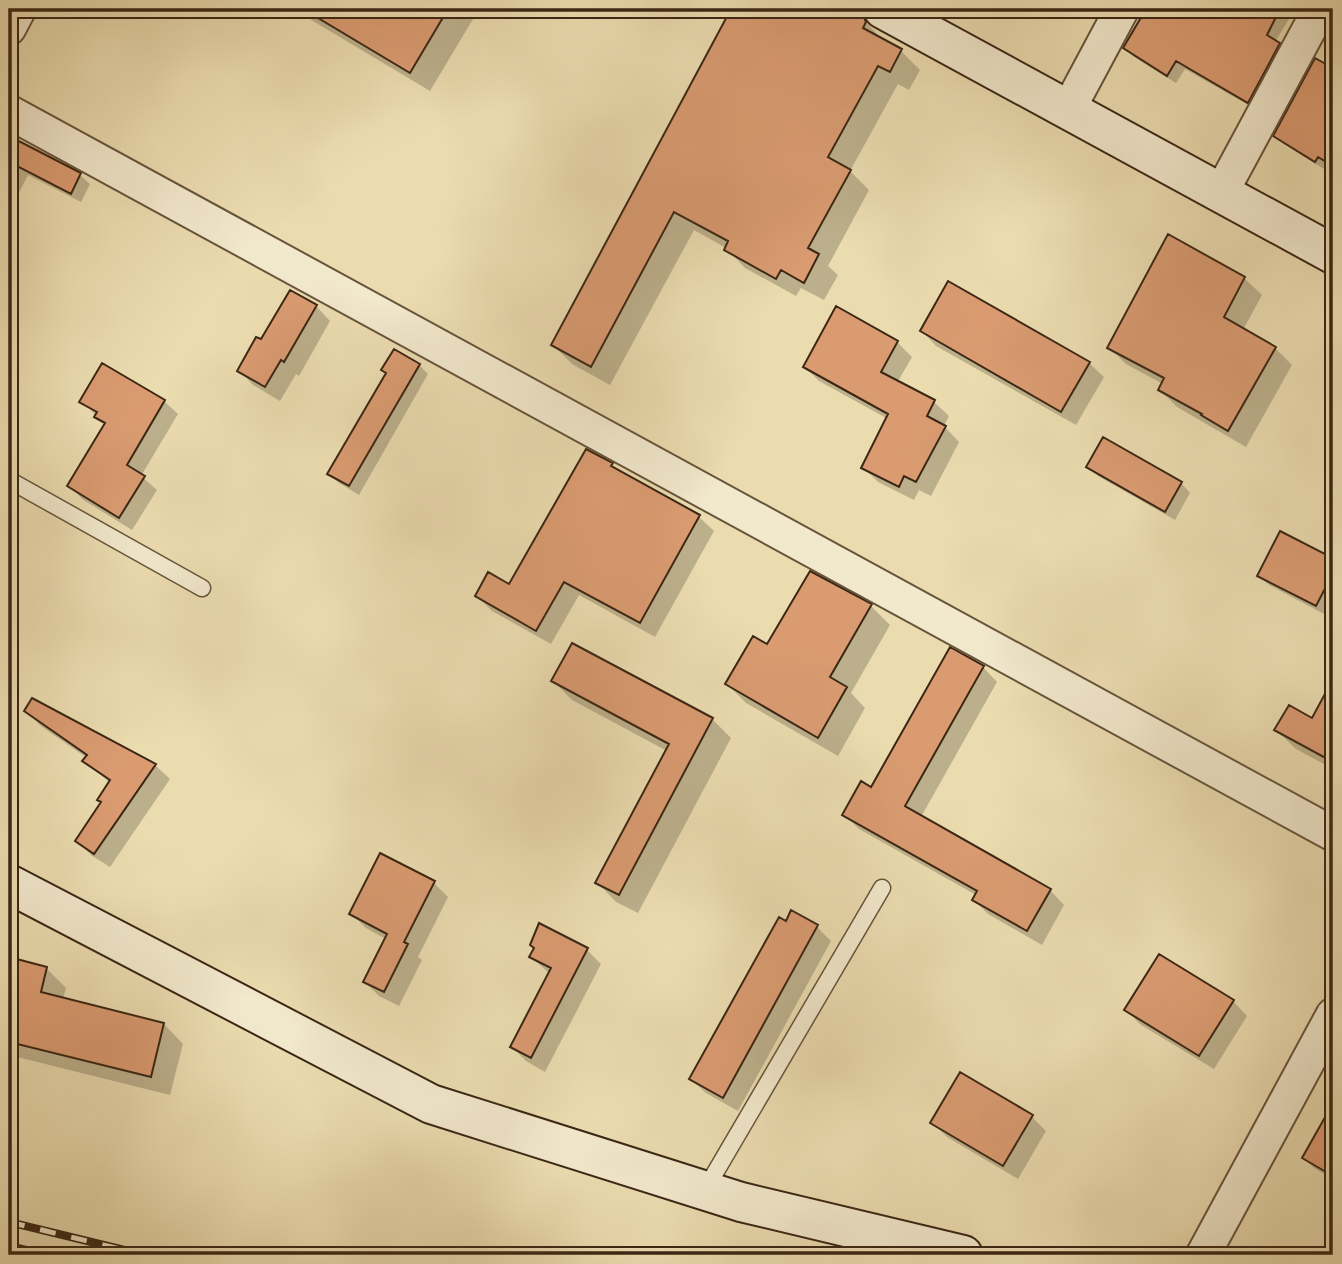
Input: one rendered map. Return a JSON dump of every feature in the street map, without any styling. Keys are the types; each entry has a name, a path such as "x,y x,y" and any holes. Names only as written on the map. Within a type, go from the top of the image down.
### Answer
{"main road":[{"path":"883,9 926,19 1068,110 1333,254"},
{"path":"9,884 431,1104 741,1202 963,1255"}],"street":[{"path":"9,28 19,9"},
{"path":"1068,110 1122,9"},
{"path":"1221,193 1320,9"},
{"path":"9,112 1333,834"},
{"path":"1203,1255 1333,1016"}],"lane":[{"path":"9,481 202,588"},
{"path":"705,1190 882,888"}],"building":[{"path":"303,9 448,9 410,73"},
{"path":"731,9 852,9 863,15 866,22 863,28 902,49 890,72 878,66 828,157 851,170 808,248 819,254 804,283 781,270 776,279 724,250 728,241 674,212 591,367 551,345"},
{"path":"1146,9 1280,9 1267,35 1280,43 1248,103 1176,61 1167,76 1123,48"},
{"path":"1315,58 1333,68 1333,166 1318,157 1315,162 1273,136"},
{"path":"9,136 81,173 71,194 9,162"},
{"path":"1168,234 1245,277 1224,317 1276,347 1228,431 1158,390 1164,378 1107,348"},
{"path":"948,281 1090,362 1061,412 920,331"},
{"path":"290,290 317,305 284,362 281,360 265,387 237,371 256,337 261,339"},
{"path":"836,306 898,341 881,372 935,400 927,416 946,426 916,482 904,476 899,487 861,468 888,414 803,367"},
{"path":"394,349 420,364 349,486 327,474 386,373 381,370"},
{"path":"102,363 165,400 127,465 145,476 119,518 67,486 105,423 94,417 97,412 79,402"},
{"path":"1103,437 1182,482 1165,512 1086,467"},
{"path":"586,449 613,463 611,466 700,515 640,623 564,582 536,631 475,596 488,572 509,584"},
{"path":"1280,531 1333,558 1333,573 1316,606 1257,576"},
{"path":"810,571 872,604 830,677 847,687 818,738 725,684 753,636 767,644"},
{"path":"572,643 713,718 619,895 595,883 669,744 551,681"},
{"path":"950,647 984,666 905,806 1051,889 1027,931 972,900 977,891 842,815 861,781 871,787"},
{"path":"1333,679 1333,762 1274,730 1289,705 1312,718"},
{"path":"32,698 156,764 94,854 75,841 101,802 97,800 110,780 82,761 87,755 24,711"},
{"path":"380,853 435,881 404,942 408,944 384,992 363,982 387,934 349,914"},
{"path":"791,910 818,925 723,1098 689,1079 779,917 786,921"},
{"path":"539,923 588,948 531,1058 510,1047 551,968 529,957 534,948 530,945"},
{"path":"1159,954 1234,1000 1199,1056 1124,1010"},
{"path":"9,957 47,967 41,992 164,1023 151,1077 9,1042"},
{"path":"960,1072 1033,1115 1003,1166 930,1123"},
{"path":"1333,1103 1333,1176 1302,1158"}],"railway":[{"path":"9,1222 145,1255"},
{"path":"9,1246 48,1255"}]}
